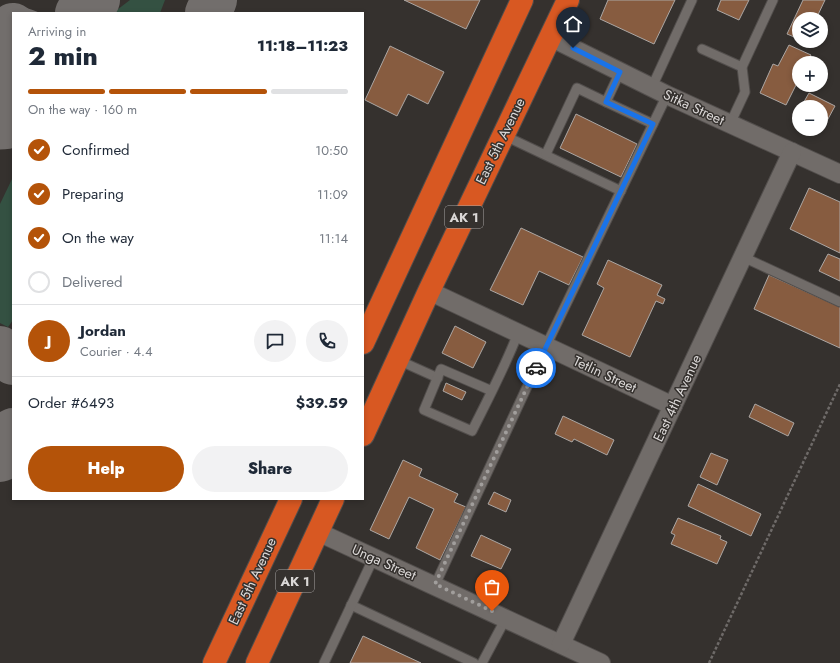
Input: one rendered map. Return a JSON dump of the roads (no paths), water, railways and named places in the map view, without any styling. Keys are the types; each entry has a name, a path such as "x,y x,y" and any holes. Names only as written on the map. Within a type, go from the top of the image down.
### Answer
{"highway":[{"name":"AK 1","path":"364,341 522,0"},
{"name":"East 5th Avenue","path":"364,433 429,291 568,0"},
{"name":"East 5th Avenue","path":"214,663 290,500"},
{"name":"AK 1","path":"257,663 334,500"}],"street":[{"name":"Sitka Street","path":"550,37 659,91 839,172"},
{"name":"East 4th Avenue","path":"561,644 792,152"},
{"name":"Tetlin Street","path":"429,291 673,406"},
{"name":"Unga Street","path":"318,532 435,584 602,663"}],"lane":[{"path":"435,584 546,346 653,124 659,91 692,0"},
{"path":"730,124 745,92 742,67 773,0"},
{"path":"702,49 742,67"},
{"path":"606,102 620,72"},
{"path":"546,154 576,88 653,124"},
{"path":"503,135 546,154 621,191"},
{"path":"743,257 840,302"},
{"path":"492,391 442,369 424,410 472,431 492,391 518,333"},
{"path":"398,360 438,378"},
{"path":"324,663 374,557"},
{"path":"351,605 474,663"},
{"path":"482,663 500,632 506,618"}]}
